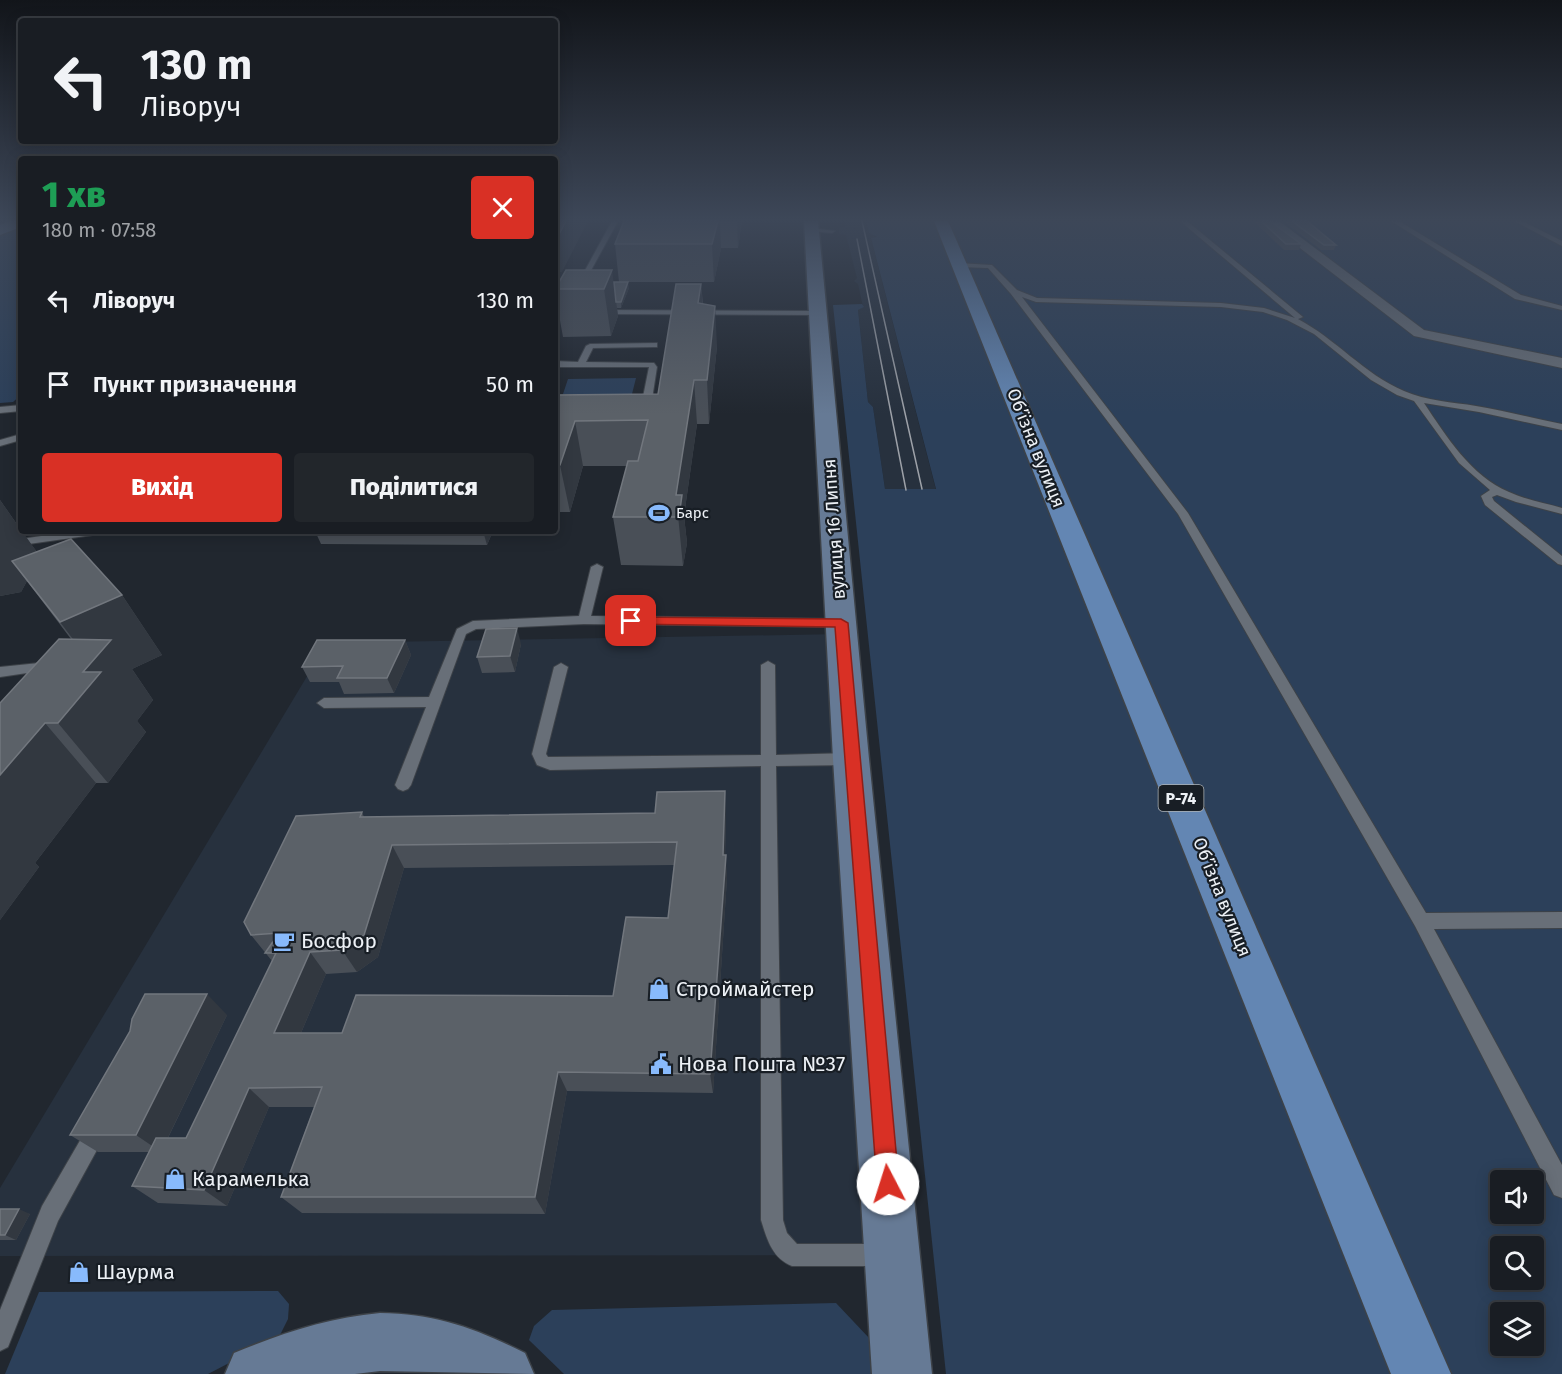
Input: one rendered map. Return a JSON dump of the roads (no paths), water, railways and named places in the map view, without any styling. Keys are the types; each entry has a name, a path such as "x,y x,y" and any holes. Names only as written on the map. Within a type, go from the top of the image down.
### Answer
{"main road":[{"name":"Обʼїзна вулиця","path":"966,285 1421,1374"}],"street":[{"name":"вулиця 16 Липня","path":"818,285 818,313 851,759 894,1255 902,1374"},
{"path":"1356,285 1419,333 1562,363"},
{"path":"255,1374 288,1360 335,1346 380,1341 423,1343 464,1354 504,1374"}],"lane":[{"path":"575,292 579,285"},
{"path":"1008,285 1183,513 1420,921 1562,1188"},
{"path":"1260,285 1374,378 1417,399 1479,409 1562,427"},
{"path":"1499,285 1518,297 1562,308"},
{"path":"1014,292 1036,300 1242,307 1290,318 1317,332"},
{"path":"588,312 818,313"},
{"path":"581,364 590,346 654,345"},
{"path":"558,364 651,365 653,367 643,423"},
{"path":"1417,399 1450,445 1481,480 1497,491 1562,511"},
{"path":"0,410 18,408"},
{"path":"0,443 18,438"},
{"path":"1497,491 1486,496 1489,503 1562,562"},
{"path":"0,545 79,534"},
{"path":"584,620 597,567"},
{"path":"404,785 461,632 473,625 584,620 841,623"},
{"path":"0,672 58,665 67,668"},
{"path":"768,665 772,1220 778,1239 792,1255 894,1255"},
{"path":"561,667 539,754 542,761 550,764 851,759"},
{"path":"324,703 434,702"},
{"path":"1420,921 1562,920"},
{"path":"0,1339 51,1214 104,1116"}],"tram line":[{"path":"866,285 906,490"},
{"path":"876,285 922,489"}],"place":[{"name":"Барс","path":"659,513"},
{"name":"Босфор","path":"284,941"},
{"name":"Строймайстер","path":"659,989"},
{"name":"Нова Пошта №37","path":"661,1064"},
{"name":"Карамелька","path":"175,1179"},
{"name":"Шаурма","path":"79,1272"}]}
